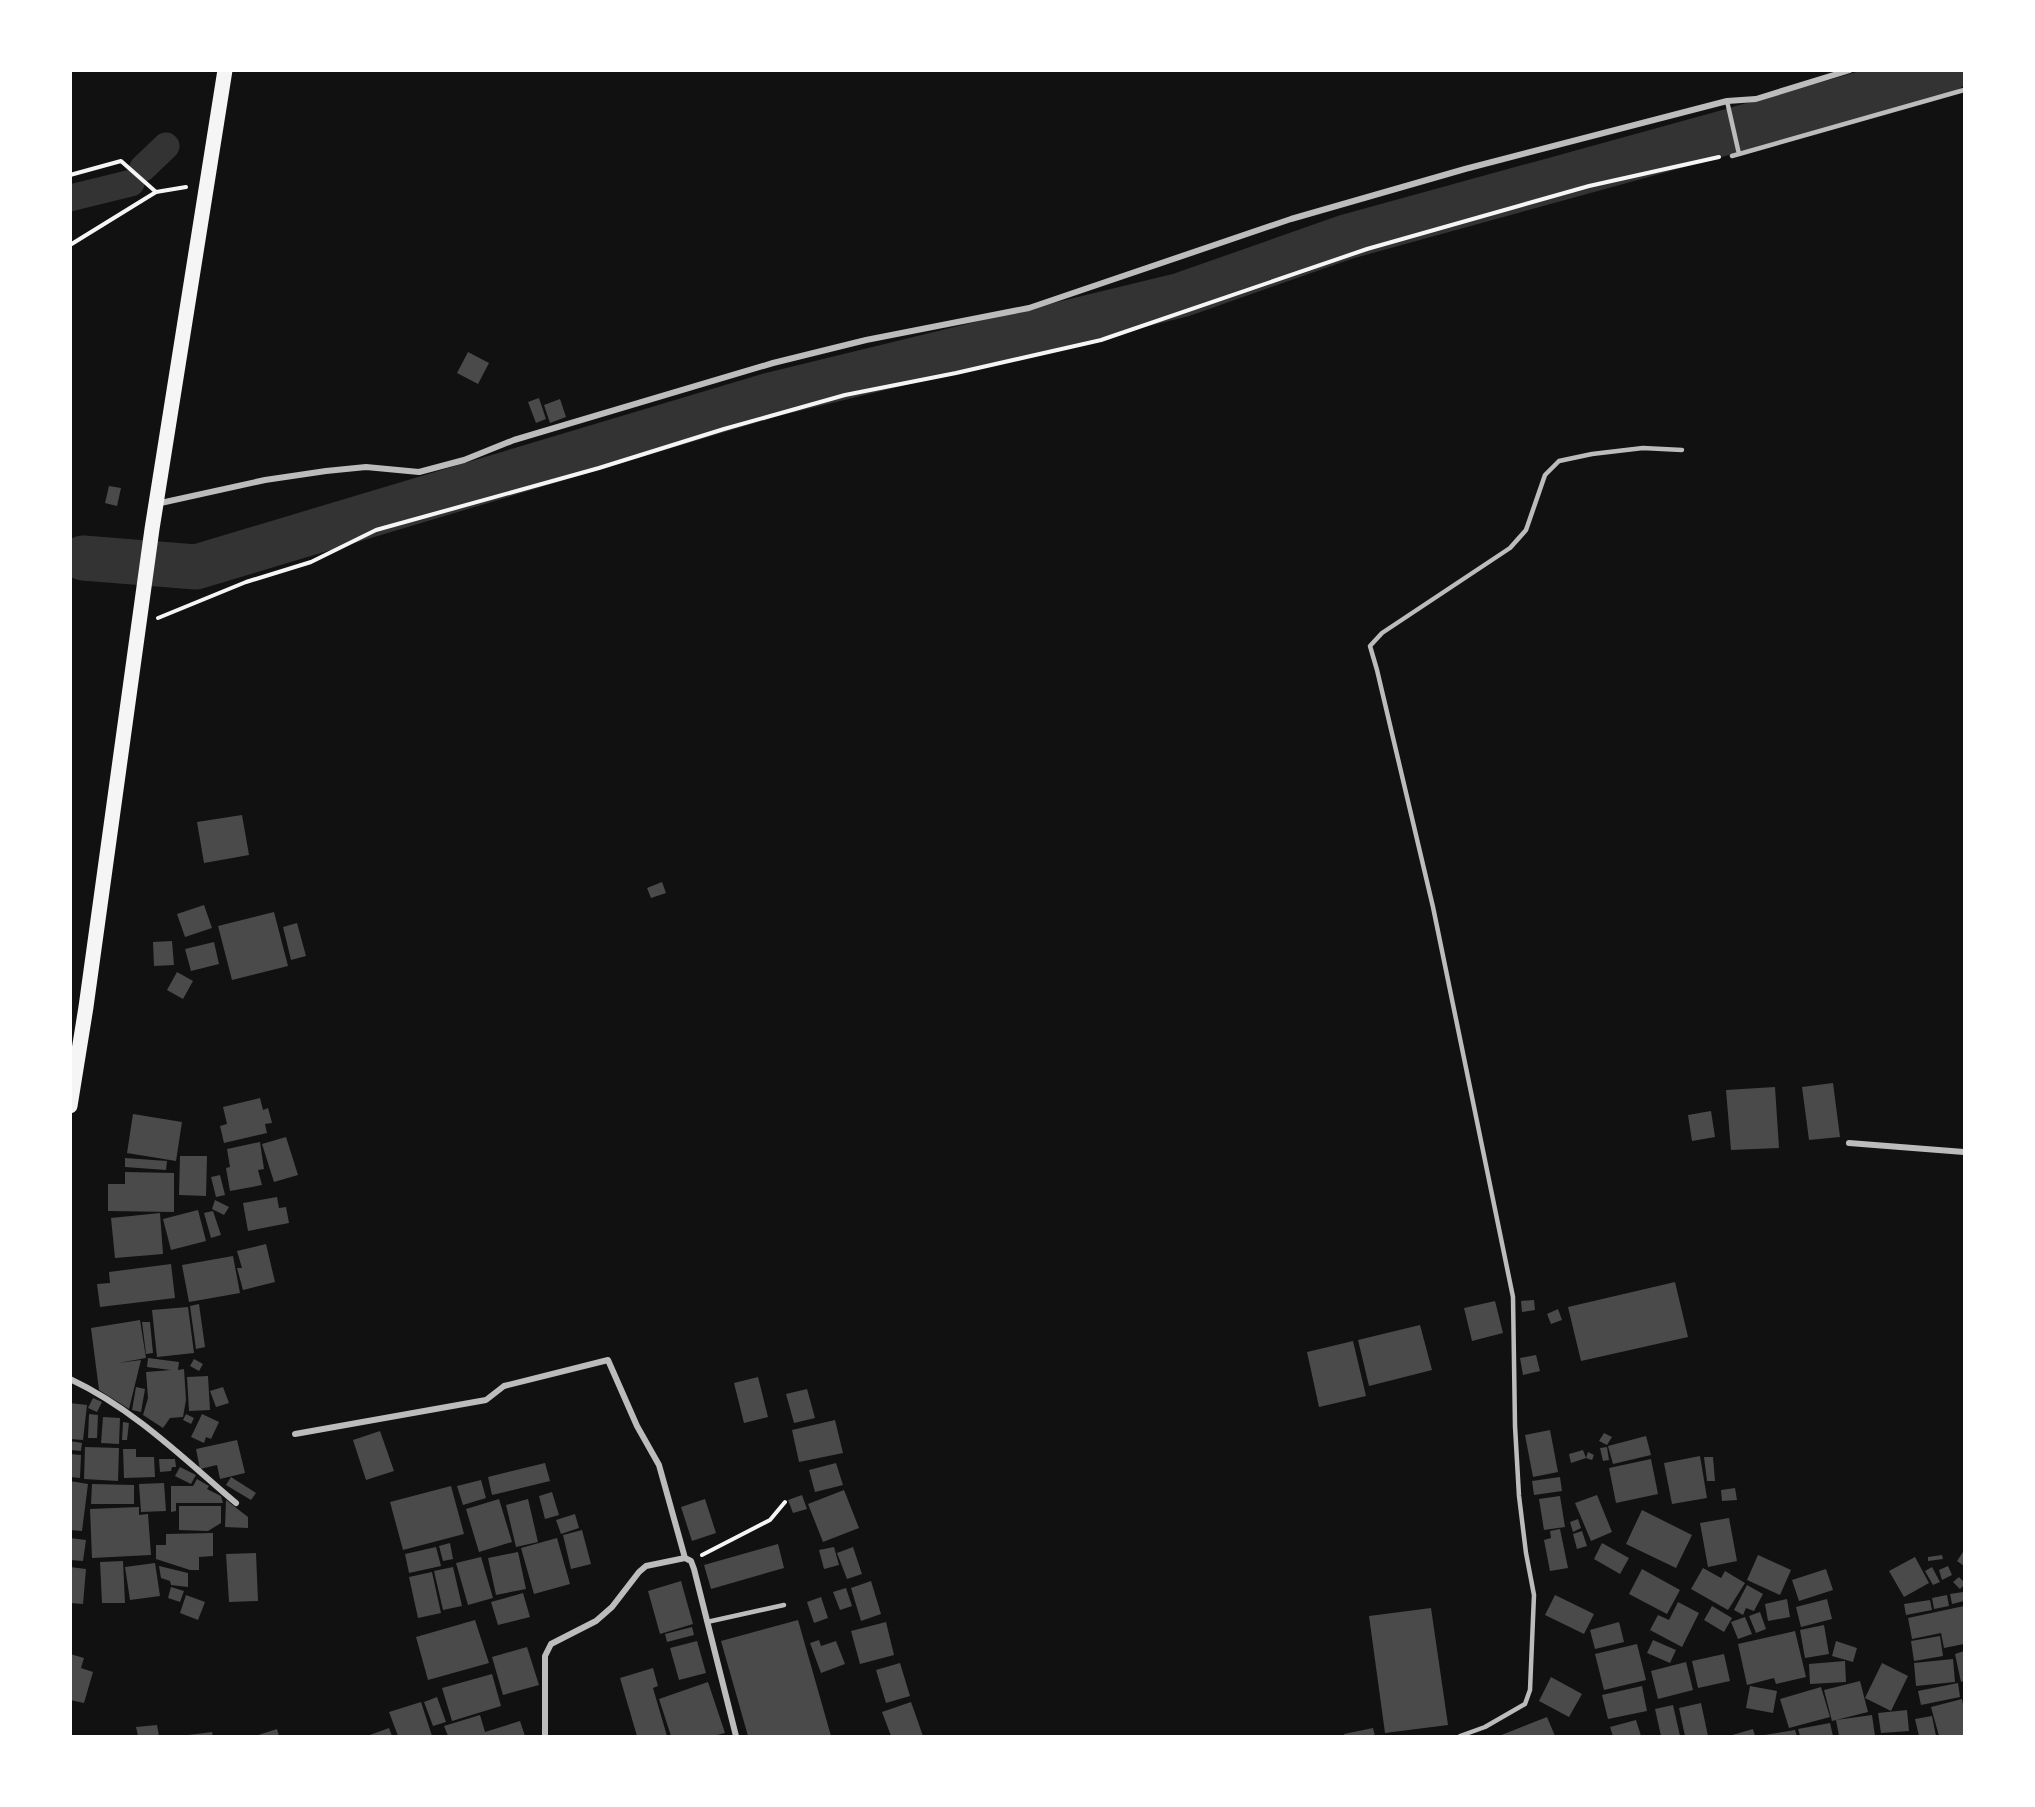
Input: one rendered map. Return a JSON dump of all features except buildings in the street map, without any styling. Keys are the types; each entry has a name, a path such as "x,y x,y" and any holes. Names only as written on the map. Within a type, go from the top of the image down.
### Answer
{"main road":[{"path":"70,1106 86,1007 141,598 225,70"}],"street":[{"path":"155,505 265,480 326,471 366,467 419,472 464,460 514,441 625,406 773,363 866,340 1029,309 1291,219 1465,169 1727,100 1756,99 1850,70"},
{"path":"1849,1143 1965,1152"},
{"path":"295,1434 486,1400 504,1386 608,1360 637,1426 659,1465 707,1622 736,1737"},
{"path":"70,1379 91,1388 134,1415 236,1503"},
{"path":"545,1737 545,1656 551,1644 596,1621 612,1607 646,1566 688,1559"}],"lane":[{"path":"1732,156 1965,90"},
{"path":"1727,100 1739,154"},
{"path":"1460,1737 1485,1727 1526,1704 1530,1690 1534,1595 1519,1496 1515,1426 1513,1298 1433,907 1370,646 1382,633 1510,548 1526,530 1545,475 1559,461 1592,453 1643,448 1682,450"},
{"path":"707,1622 784,1605"}],"path":[{"path":"138,626 246,582 311,562 376,530 588,471 845,395 956,373 1101,340 1367,249 1589,186 1691,162 1732,156"},
{"path":"70,175 121,161 156,192"},
{"path":"70,245 156,192 207,184"},
{"path":"688,1559 770,1520 785,1503"}],"waterway":[{"path":"1741,128 1947,70"},
{"path":"83,558 196,567 770,395 1181,295 1346,237 1731,131"},
{"path":"143,168 166,146"},
{"path":"70,198 131,183"},
{"path":"70,559 83,558"}]}
